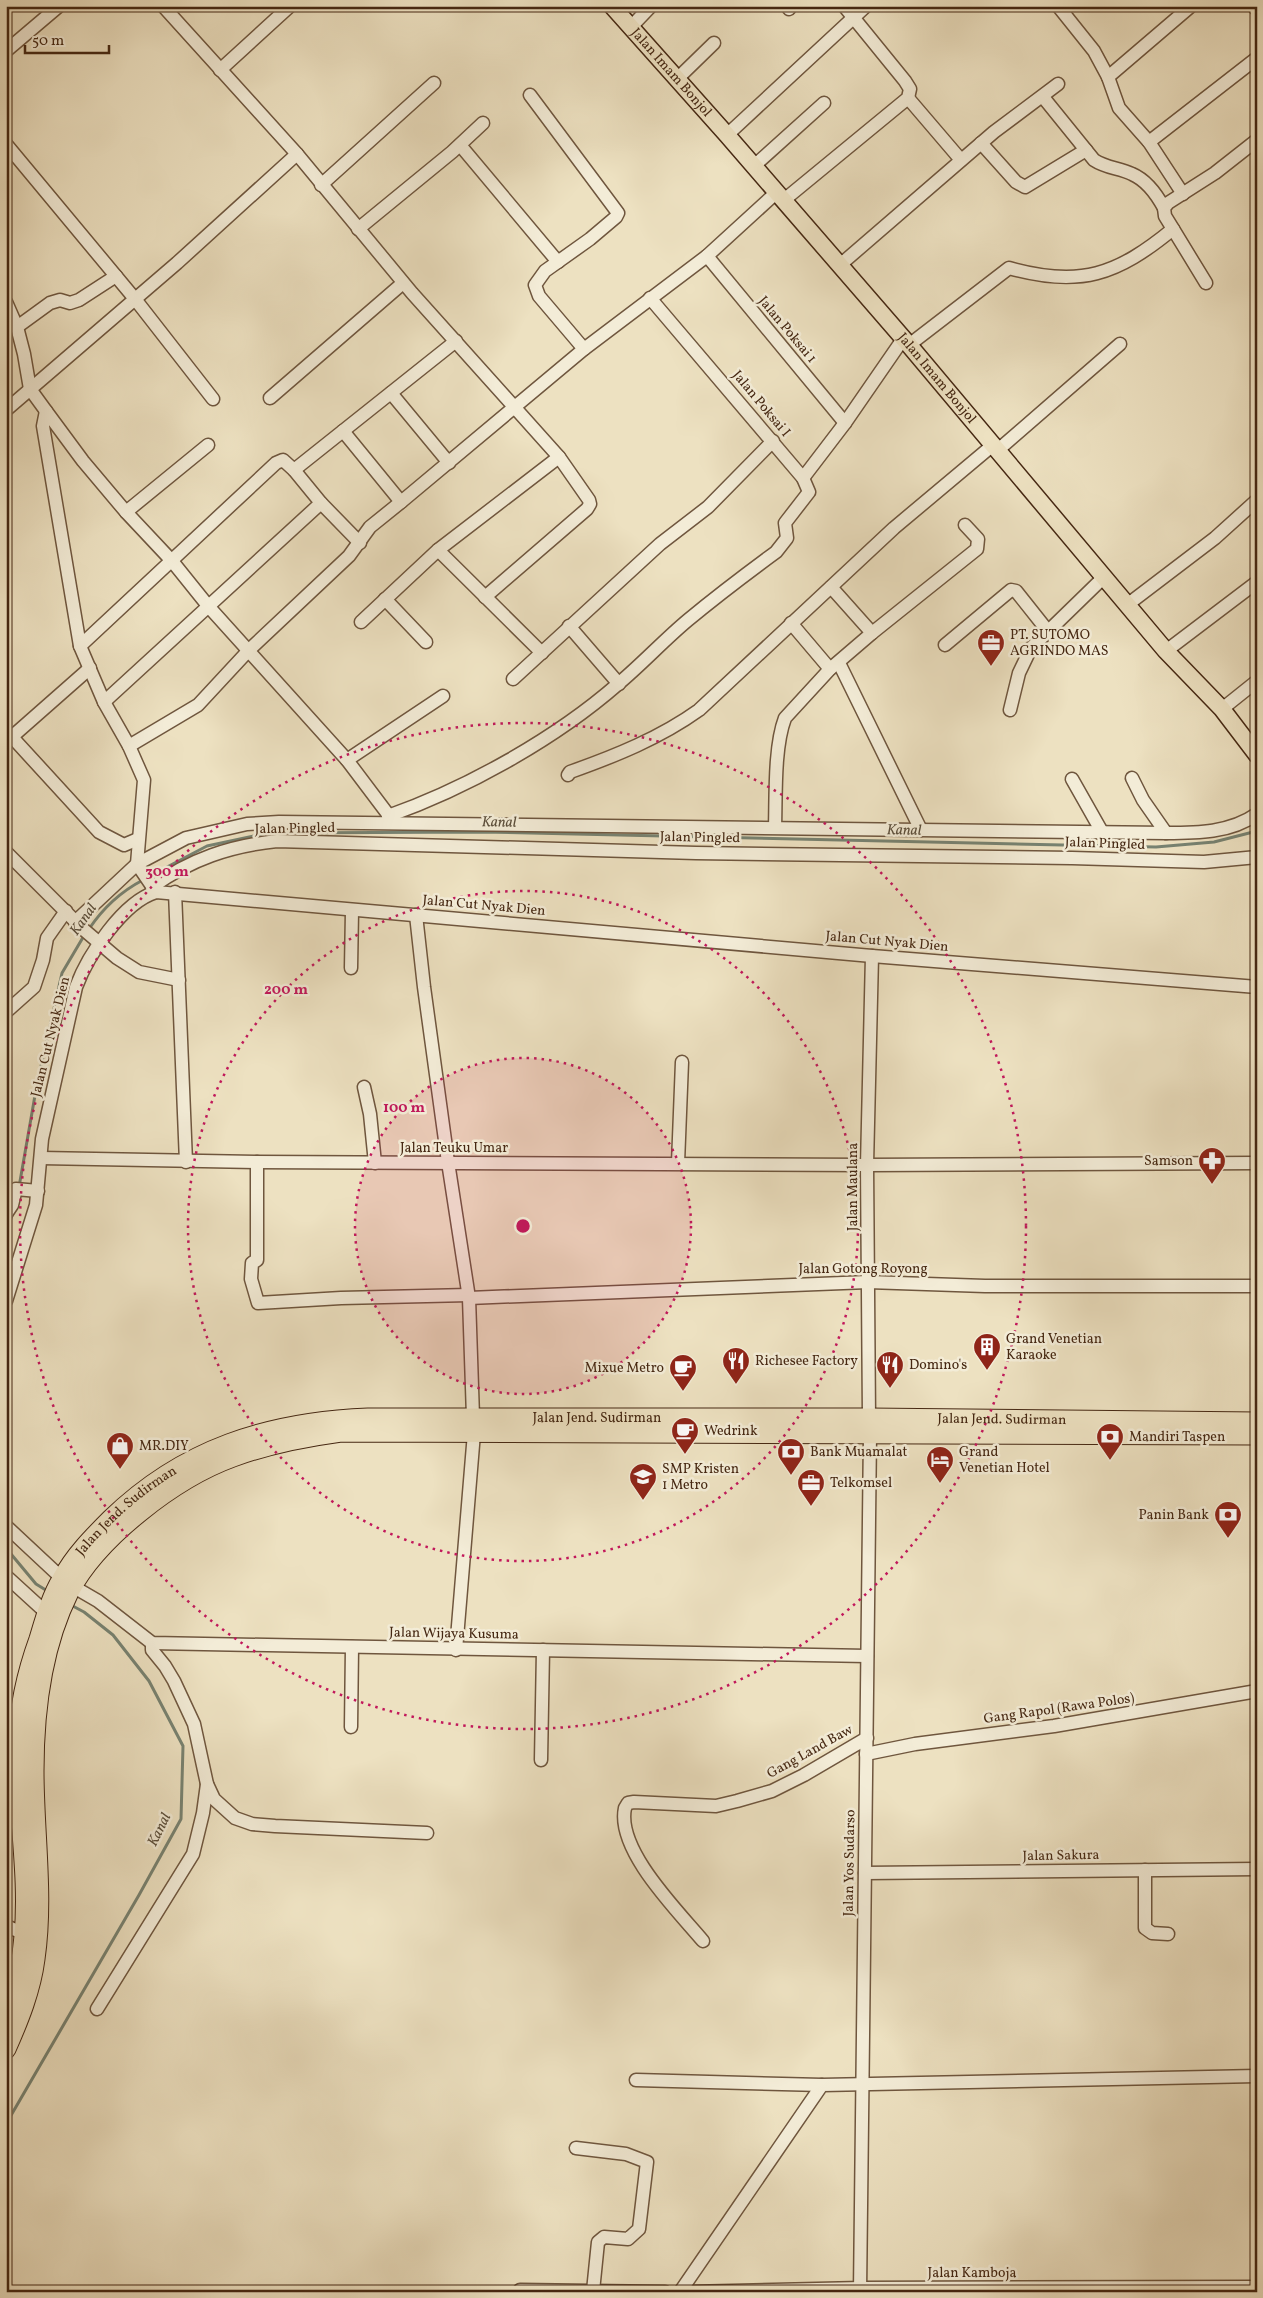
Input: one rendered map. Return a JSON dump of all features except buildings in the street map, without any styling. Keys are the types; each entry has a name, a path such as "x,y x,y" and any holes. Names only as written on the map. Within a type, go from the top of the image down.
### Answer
{"highway":[{"name":"Jalan Jend. Sudirman","path":"60,1599 102,1548 138,1512 198,1474 230,1458 294,1439 341,1432 473,1425 1040,1427 1257,1422"},
{"name":"Jalan Jend. Sudirman","path":"1040,1427 1257,1435"},
{"path":"6,2050 24,2009 25,1974 18,1741 26,1680 60,1599"},
{"path":"6,2015 25,1974 37,1935 34,1771 37,1712 60,1599"}],"main road":[{"name":"Jalan Imam Bonjol","path":"612,6 840,265 1166,651 1222,709 1257,755"}],"street":[{"path":"6,51 59,6"},
{"path":"163,6 297,154 403,283 559,457 586,494 589,506 486,598"},
{"path":"220,70 290,6"},
{"path":"630,28 651,6"},
{"path":"129,746 198,705 249,650 337,568 360,543 370,526 513,407 584,349 707,256 780,196 908,98 910,89 905,81 844,6"},
{"path":"727,135 853,16 866,6"},
{"path":"1058,6 1094,51 1108,77 1118,108 1149,142 1183,194"},
{"path":"1108,77 1191,6"},
{"path":"1253,6 1257,10"},
{"path":"677,79 714,44"},
{"path":"1149,142 1257,58"},
{"path":"321,185 434,83"},
{"path":"840,265 960,160 1012,117 1043,97 1058,84"},
{"path":"530,95 618,213 616,217 590,239 541,276 535,285 535,290 584,349"},
{"path":"1043,97 1086,150 1102,165 1133,174 1145,182 1164,208 1165,216 1206,283"},
{"path":"908,98 960,160"},
{"path":"754,166 824,103"},
{"path":"358,229 460,145 483,123"},
{"path":"1164,208 1215,173 1257,140"},
{"path":"981,143 1016,182 1025,187 1086,150"},
{"path":"6,144 135,299 213,399"},
{"path":"460,145 558,262"},
{"path":"6,410 135,299 297,154"},
{"path":"391,820 542,740 619,684 689,620 783,545 787,538 786,523 808,492 803,478 906,342 1009,268 1052,278 1096,275 1142,251 1173,229"},
{"name":"Jalan Poksai 1","path":"707,256 845,423"},
{"path":"12,324 50,303 60,300 73,302 116,276"},
{"path":"270,398 403,283"},
{"name":"Jalan Poksai I","path":"650,298 803,478"},
{"path":"6,302 27,367 30,389 83,461 126,512 172,561 209,607 347,760 391,820"},
{"path":"294,470 456,341"},
{"path":"568,775 570,772 615,755 681,723 730,682 791,622 894,528 1120,344"},
{"path":"391,393 449,462"},
{"path":"46,411 43,426 54,505 80,646 104,702 129,746 144,780 138,839 138,865 152,888"},
{"path":"344,431 401,502"},
{"path":"513,679 660,544 708,507 773,441"},
{"path":"126,512 208,445"},
{"path":"361,622 438,550 559,457"},
{"path":"80,646 276,463 283,460 286,461 321,503 360,543"},
{"path":"1128,605 1215,538 1257,500"},
{"path":"104,702 321,503"},
{"path":"774,827 781,727 785,718 835,666 872,633 977,548 978,538 965,525"},
{"path":"438,550 542,653"},
{"path":"1010,710 1024,660 1031,648 1047,630 1104,577"},
{"path":"1166,651 1257,582"},
{"path":"831,587 872,633"},
{"path":"945,645 1011,590 1018,594 1047,630"},
{"path":"385,599 426,642"},
{"path":"791,622 835,666 921,830"},
{"path":"569,626 619,684"},
{"path":"90,668 9,740 99,832 124,845 138,839"},
{"path":"1222,709 1257,681"},
{"path":"347,760 444,696"},
{"path":"1132,778 1143,800 1166,833"},
{"path":"1072,779 1102,832"},
{"path":"79,925 100,901 138,865 186,838 247,824 391,820 1166,833 1219,830 1248,820 1257,814"},
{"name":"Jalan Pingled","path":"152,888 172,873 211,854 232,848 277,841 696,854 1072,858 1204,862 1257,857"},
{"path":"6,852 79,925 116,958 139,972 179,980"},
{"name":"Jalan Cut Nyak Dien","path":"6,1300 29,1228 41,1158 42,1139 76,987 98,941 132,905 148,894 152,888 352,911 1257,987"},
{"path":"176,892 186,1162"},
{"path":"6,1012 37,981 47,938 66,911"},
{"path":"350,968 352,911"},
{"path":"416,915 448,1162 469,1296 473,1425 456,1650"},
{"name":"Jalan Maulana","path":"870,1426 867,1166 872,956"},
{"path":"678,1163 682,1062"},
{"path":"364,1087 370,1114 374,1163"},
{"name":"Jalan Teuku Umar","path":"41,1158 186,1162 678,1163 867,1166 1257,1162"},
{"name":"Jalan Gotong Royong","path":"257,1162 257,1260 252,1263 251,1279 258,1303 341,1298 469,1296 868,1282 985,1286 1257,1286"},
{"path":"6,1214 18,1189 36,1191"},
{"name":"Jalan Yos Sudarso","path":"860,2290 870,1426"},
{"path":"6,1526 60,1599"},
{"path":"6,1576 60,1599 98,1601 152,1643 152,1650 174,1681 194,1724 207,1784 214,1799 223,1810 235,1818 252,1824 350,1831 427,1833"},
{"name":"Jalan Wijaya Kusuma","path":"152,1643 867,1656"},
{"path":"351,1727 352,1647"},
{"path":"540,1760 543,1650"},
{"name":"Gang Rapol (Rawa Polos)","path":"866,1754 915,1744 1063,1725 1257,1691"},
{"name":"Gang Land Baw","path":"703,1941 646,1872 630,1839 624,1813 628,1804 644,1802 716,1806 737,1801 772,1790 796,1779 867,1738"},
{"path":"97,2009 193,1854 203,1813 207,1784"},
{"name":"Jalan Sakura","path":"865,1873 1257,1869"},
{"path":"1145,1870 1144,1928 1152,1933 1168,1934"},
{"path":"6,1926 24,1934"},
{"path":"636,2080 822,2085 1257,2076"},
{"path":"680,2292 822,2085"},
{"path":"576,2148 626,2154 647,2162 639,2229 628,2238 604,2237 598,2242 593,2291"},
{"name":"Jalan Kamboja","path":"688,2292 1257,2288"},
{"path":"520,2290 665,2292"}],"waterway":[{"name":"Kanal","path":"148,877 207,846 268,833 482,832 1156,847 1214,842 1257,831"},
{"name":"Kanal","path":"89,929 113,901 143,880"},
{"name":"Kanal","path":"19,1187 37,1084 62,973 85,934"},
{"name":"Kanal","path":"6,1236 12,1215"},
{"name":"Kanal","path":"6,1548 36,1584 49,1592"},
{"name":"Kanal","path":"6,2124 181,1819 183,1746 149,1681 113,1635 84,1612 69,1604"}],"place":[{"name":"PT. SUTOMO AGRINDO MAS","path":"991,667"},
{"name":"Samson","path":"1212,1185"},
{"name":"Grand Venetian Karaoke","path":"987,1371"},
{"name":"Richesee Factory","path":"736,1385"},
{"name":"Domino's","path":"890,1389"},
{"name":"Mixue Metro","path":"683,1392"},
{"name":"Wedrink","path":"685,1455"},
{"name":"Mandiri Taspen","path":"1110,1461"},
{"name":"MR.DIY","path":"120,1470"},
{"name":"Bank Muamalat","path":"791,1476"},
{"name":"Grand Venetian Hotel","path":"940,1484"},
{"name":"SMP Kristen 1 Metro","path":"643,1501"},
{"name":"Telkomsel","path":"811,1507"},
{"name":"Panin Bank","path":"1228,1539"}]}
